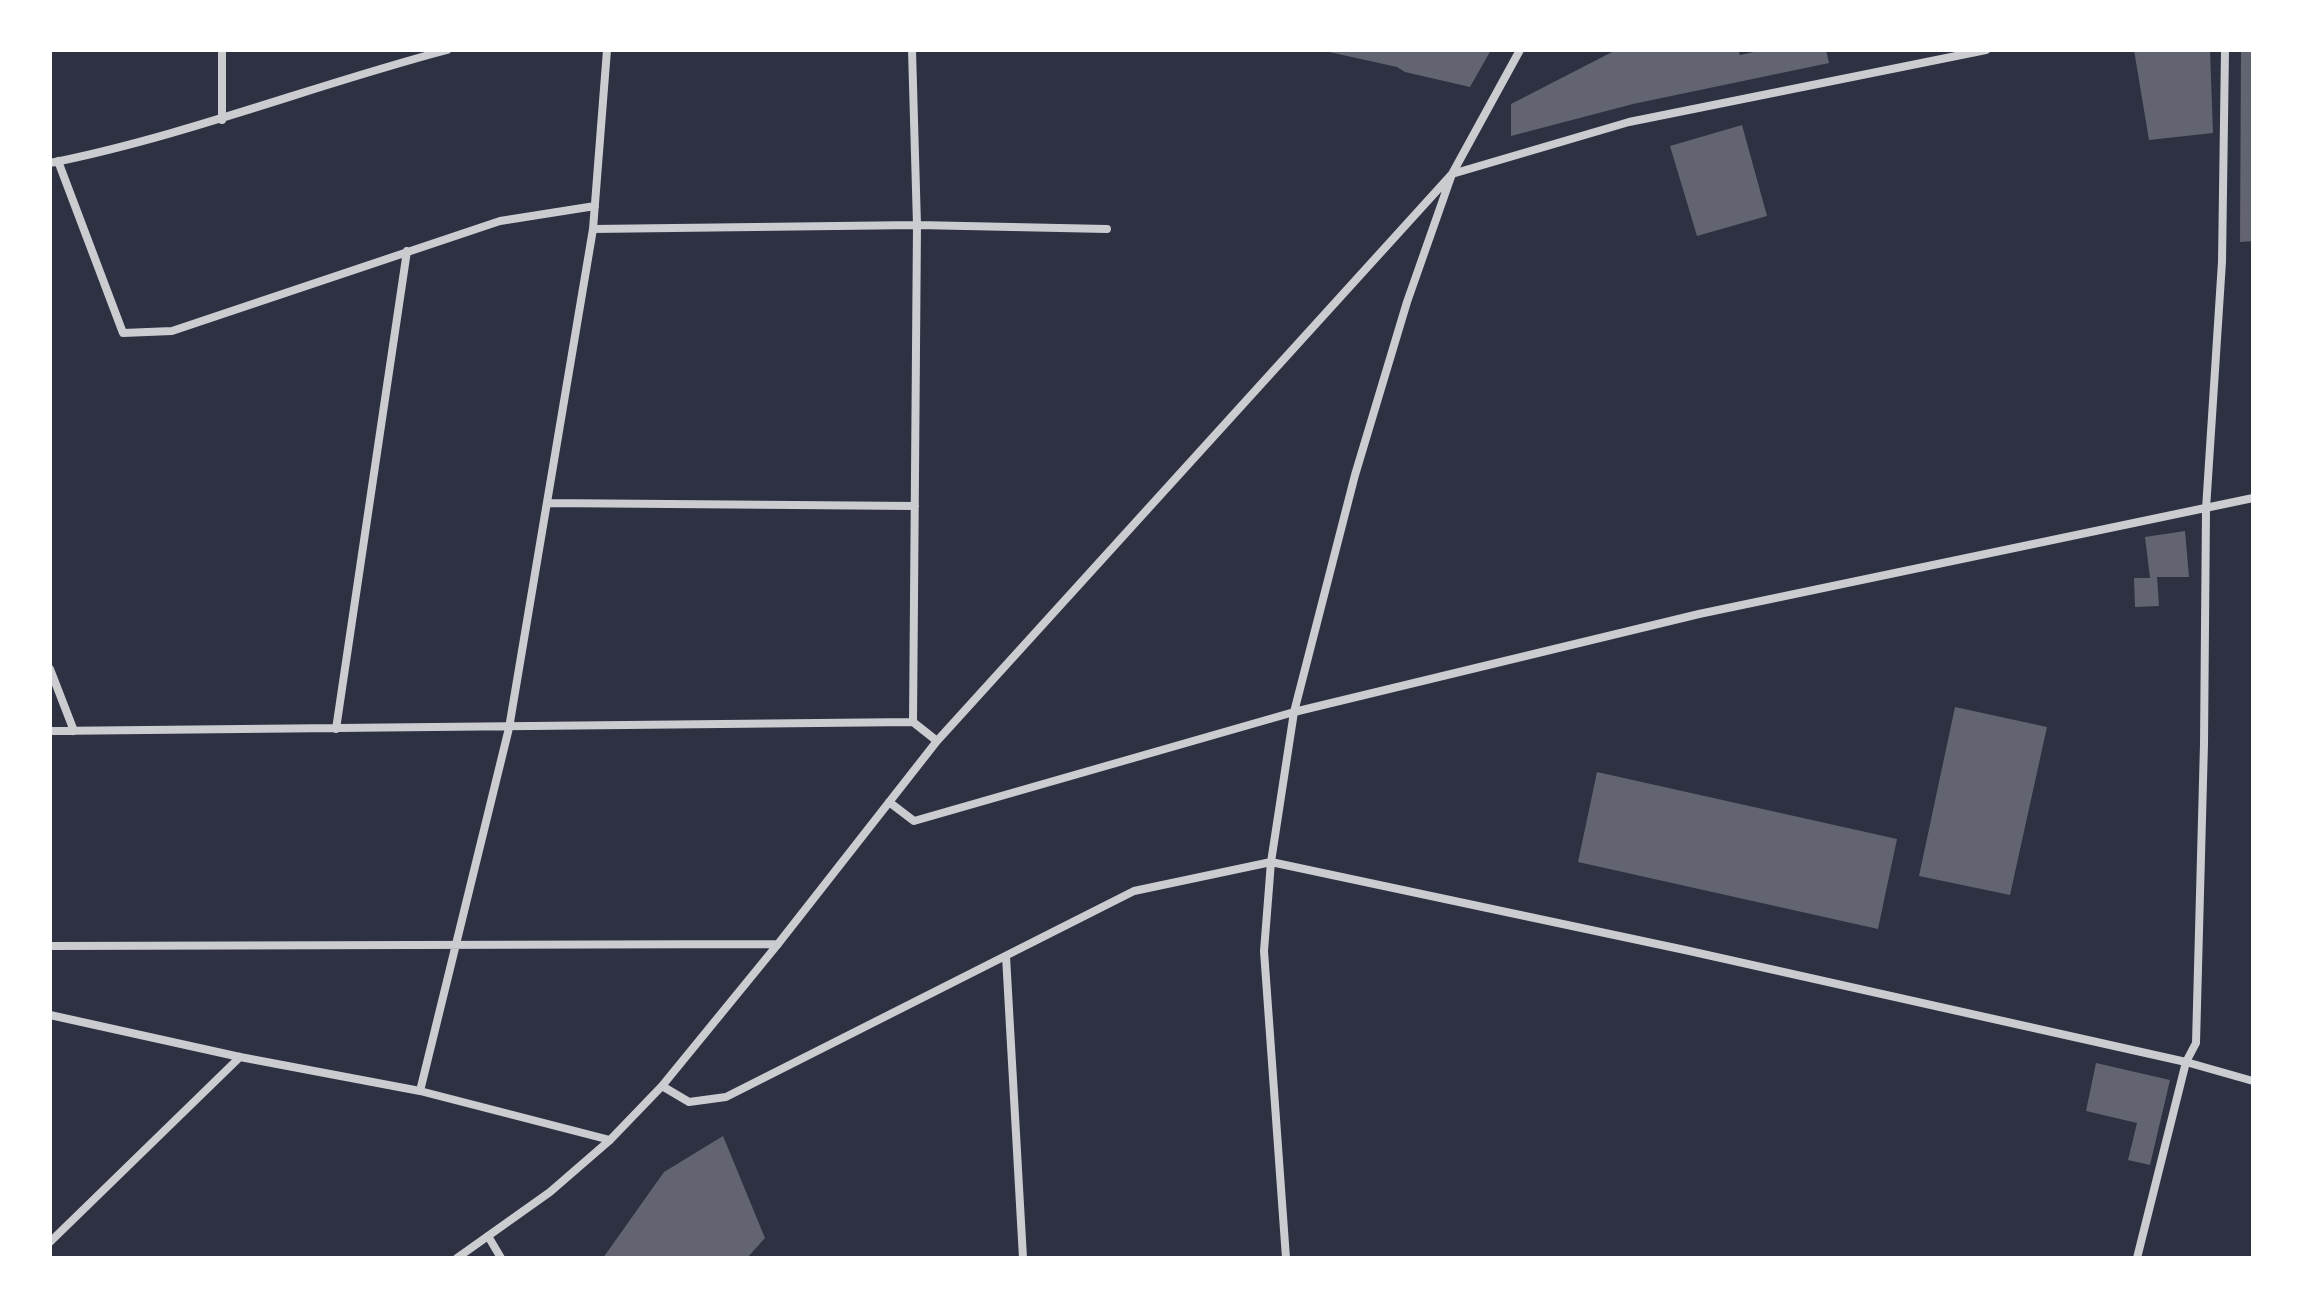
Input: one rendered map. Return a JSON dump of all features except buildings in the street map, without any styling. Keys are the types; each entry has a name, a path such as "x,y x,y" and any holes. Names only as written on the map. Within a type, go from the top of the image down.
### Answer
{"street":[{"path":"222,50 222,120"},
{"path":"447,50 372,69 222,120 54,162 123,333 172,331 500,221 595,206"},
{"path":"420,1091 509,728 593,229 607,50"},
{"path":"912,50 917,225 913,722"},
{"path":"1286,1258 1264,951 1271,862 1294,712 1355,475 1407,302 1452,174 1520,50"},
{"path":"457,1258 550,1192 610,1140 662,1086 937,741 1452,174 1629,122 1986,50"},
{"path":"2137,1258 2186,1062 2196,1043 2204,744 2206,509 2222,262 2225,50"},
{"path":"593,229 917,225 1107,229"},
{"path":"336,729 407,251"},
{"path":"889,802 914,821 1294,712 1699,614 2253,498"},
{"path":"547,503 915,506"},
{"path":"50,669 74,731"},
{"path":"50,731 913,722 937,741"},
{"path":"662,1086 689,1102 726,1097 1134,891 1271,862 1685,950 2186,1062 2253,1081"},
{"path":"50,946 778,944"},
{"path":"1006,956 1023,1258"},
{"path":"50,1015 240,1057 420,1091 610,1140"},
{"path":"50,1242 240,1057"},
{"path":"488,1236 501,1258"}]}
